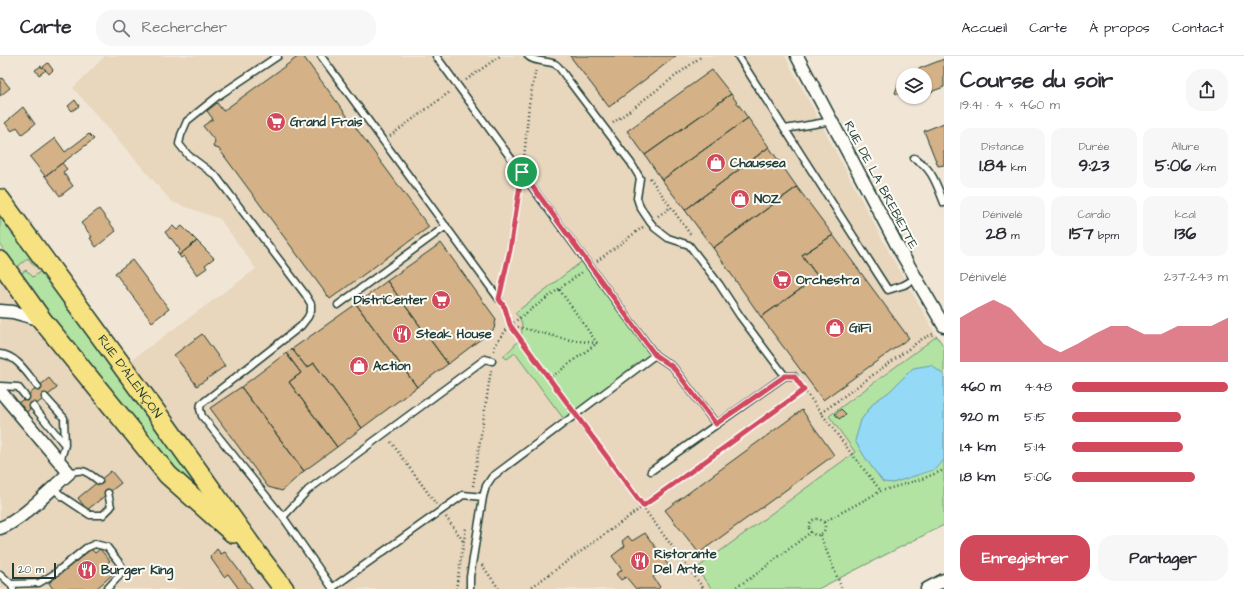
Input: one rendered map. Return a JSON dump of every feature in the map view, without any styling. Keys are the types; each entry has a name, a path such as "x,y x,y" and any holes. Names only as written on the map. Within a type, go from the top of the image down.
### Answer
{"main road":[{"name":"RUE D'ALENÇON","path":"0,199 284,589"},
{"name":"RUE D'ALENÇON","path":"0,262 42,320 168,475 258,555"}],"street":[{"name":"RUE DE LA BREBIETTE","path":"797,56 942,324"},
{"path":"0,311 13,312 42,320"},
{"path":"0,390 69,473 8,526 0,528"},
{"path":"927,589 944,580"}],"lane":[{"path":"278,56 218,96 187,121 179,144 188,155 216,176 288,271 310,304 311,310 301,326 201,404 200,409 202,416 283,517 333,588 463,495 483,497"},
{"path":"321,56 499,299"},
{"path":"436,56 655,355 673,367 716,424"},
{"path":"528,56 529,58 538,61 556,65 566,77 640,178 637,198 640,207 650,222 668,238 689,245 720,284 740,316 785,376"},
{"path":"738,56 888,290 904,285 916,278"},
{"path":"785,129 832,121"},
{"path":"914,158 925,165 933,177 944,203"},
{"path":"338,305 446,226"},
{"path":"0,354 6,354 13,358 38,387"},
{"path":"470,589 470,576 483,497 486,486 492,477 655,355"},
{"path":"283,517 308,490 336,469 485,359 492,361"},
{"path":"651,471 785,376 794,376"},
{"path":"0,386 18,387 26,397"},
{"path":"46,397 64,418 65,444 60,462"},
{"path":"33,406 65,444"},
{"path":"69,473 78,470 87,472 100,481"},
{"path":"53,488 63,497 90,515 103,515 111,507 108,493"},
{"path":"0,574 12,587 39,583 54,574 86,548 95,544 107,547 121,565 121,572 110,588"}],"path":[{"path":"383,141 500,56"},
{"path":"615,130 611,124 702,56"},
{"path":"538,61 529,104 525,153 510,250 499,299 505,308 510,325 704,589"},
{"path":"649,176 692,236"},
{"path":"558,289 597,343"},
{"path":"821,413 942,324"},
{"path":"510,325 570,340 597,343"},
{"path":"472,496 478,446 495,345 510,325"},
{"path":"549,378 597,343"},
{"path":"794,376 881,491"},
{"path":"528,589 804,390"},
{"path":"824,522 881,491 922,479 944,470"},
{"path":"820,535 811,532 809,525 812,520 817,518 824,522"},
{"path":"820,535 825,529 824,522"},
{"path":"456,589 466,526"},
{"path":"733,589 751,578 811,532"},
{"path":"820,535 842,589"}],"shaded area":[{"path":"105,56 785,56 889,252 937,336 829,415 855,452 697,569 712,589 284,589 123,366 256,269 220,219 172,202 73,88"},
{"path":"0,209 281,589 0,589"}],"green space":[{"path":"0,205 42,261 35,267 28,258 16,268 0,244"},
{"path":"585,259 655,355 566,422 515,353 507,359 503,356 515,345 522,332 521,321 515,313"},
{"path":"46,267 201,487 196,490 193,488 147,437 61,329 20,274 26,270 33,277"},
{"path":"937,336 944,347 944,525 818,589 712,589 696,569 855,452 829,416"}],"water":[{"path":"931,365 944,375 944,460 936,469 893,483 883,482 855,441 861,420 874,402 889,392 913,368"}],"building":[{"path":"299,56 303,56 429,227 330,299 219,149 213,147 215,141 203,126 213,119 207,111 217,103 223,111"},
{"path":"570,56 676,56 609,107"},
{"path":"944,59 944,87 932,91 932,68 921,68"},
{"path":"48,63 53,70 49,74 43,67"},
{"path":"41,66 46,70 39,75 35,70"},
{"path":"712,70 731,94 645,155 627,131"},
{"path":"2,78 10,88 0,96 0,79"},
{"path":"731,94 748,118 662,180 645,155"},
{"path":"75,100 79,106 72,111 68,106"},
{"path":"23,107 35,124 22,134 17,127 12,131 5,123"},
{"name":"Chaussea","path":"748,118 769,147 685,210 662,180"},
{"path":"944,123 944,165 938,166 924,131"},
{"path":"89,134 94,139 45,176 30,157 55,138 65,152"},
{"name":"NOZ","path":"769,147 797,187 713,248 685,210"},
{"path":"62,163 67,169 63,172 73,186 60,196 45,176"},
{"path":"797,187 833,235 802,255 818,277 761,317 713,248"},
{"path":"99,209 116,231 96,247 90,238 92,237 81,223"},
{"path":"173,226 177,230 182,226 197,241 179,255 177,253 180,250 165,232"},
{"name":"GiFi","path":"833,235 909,338 823,400 761,317 818,277 802,255"},
{"path":"197,241 214,258 205,265 207,268 197,275 184,256 181,258 179,255"},
{"name":"DistriCenter","path":"441,243 496,319 494,329 448,364 387,281"},
{"path":"132,260 169,309 152,322 115,273"},
{"name":"Steak House","path":"387,281 448,364 417,387 356,304"},
{"name":"Action","path":"356,304 417,387 362,428 314,363 307,368 292,349"},
{"path":"202,334 225,366 197,386 174,355"},
{"path":"292,349 307,368 314,363 362,428 337,447 289,382 301,373 286,353"},
{"path":"286,353 301,373 289,382 337,447 304,471 241,387"},
{"path":"49,378 57,388 24,414 16,405"},
{"path":"241,387 304,471 282,491 268,487 210,408"},
{"path":"841,409 846,414 839,419 835,414"},
{"path":"802,410 834,455 699,553 665,510"},
{"path":"111,471 121,483 87,510 78,498"},
{"name":"Ristorante Del Arte","path":"645,533 669,566 653,577 660,587 658,589 636,589 626,577 621,580 616,574 622,570 612,556 625,546 622,541 628,536 632,541"},
{"name":"Burger King","path":"91,549 95,553 100,549 110,561 105,565 113,574 96,589 53,589 49,583"},
{"path":"217,549 221,554 225,552 253,589 239,589 228,574 224,577 210,557"}],"place":[{"name":"Grand Frais","path":"276,122"},
{"name":"Chaussea","path":"716,163"},
{"name":"NOZ","path":"740,199"},
{"name":"Orchestra","path":"782,280"},
{"name":"DistriCenter","path":"441,300"},
{"name":"GiFi","path":"835,328"},
{"name":"Steak House","path":"402,334"},
{"name":"Action","path":"359,366"},
{"name":"Ristorante Del Arte","path":"640,561"},
{"name":"Burger King","path":"87,570"}],"route":[{"path":"522,172 655,355 673,367 716,424 785,376 794,376 804,390 643,506 510,325 505,308 499,299 510,250 522,172"}]}
